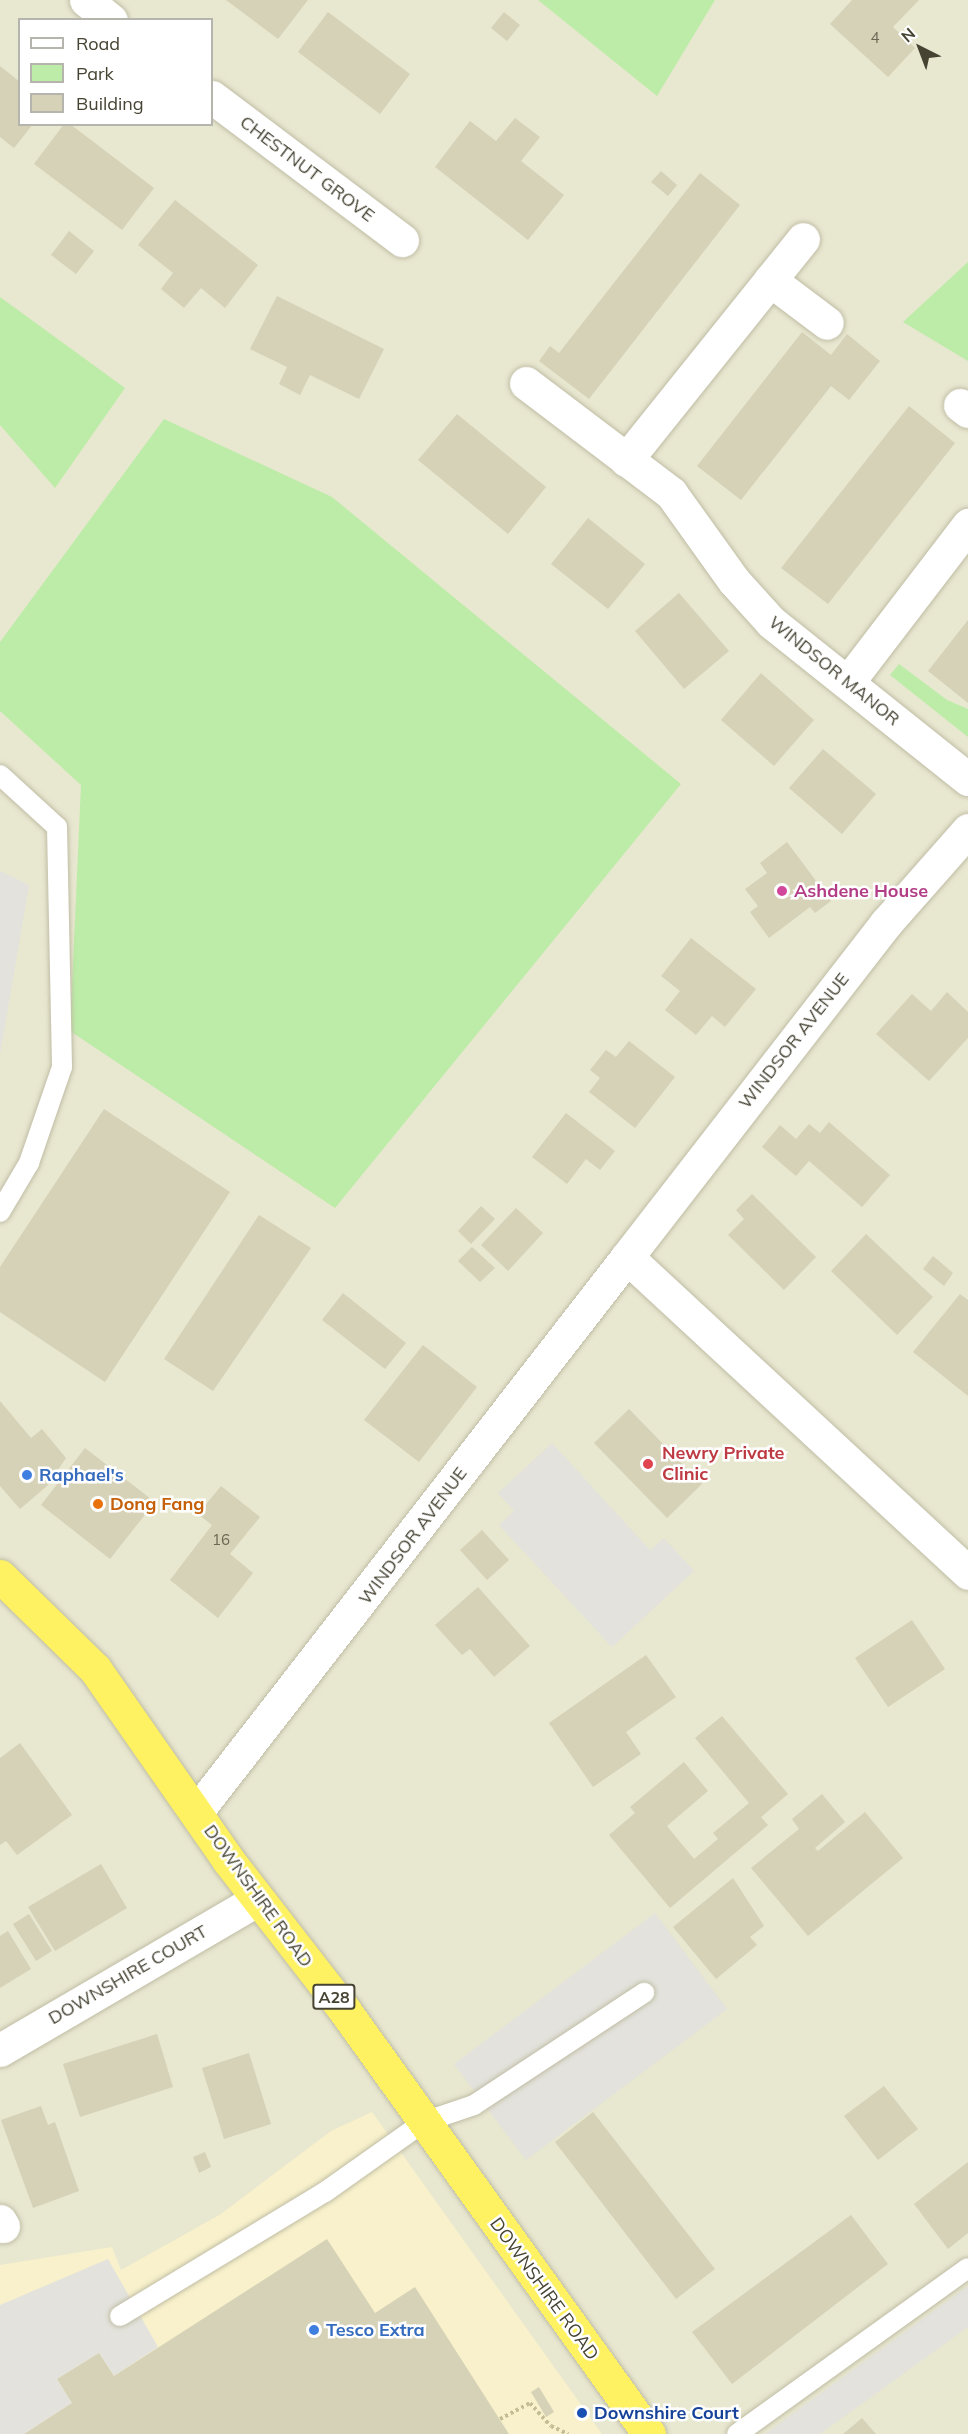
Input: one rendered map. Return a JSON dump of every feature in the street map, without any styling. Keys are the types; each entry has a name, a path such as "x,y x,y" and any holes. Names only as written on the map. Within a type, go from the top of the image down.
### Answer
{"highway":[{"name":"DOWNSHIRE ROAD","path":"0,1576 95,1669 257,1899 424,2122 649,2434"}],"street":[{"path":"86,0 108,18"},
{"name":"CHESTNUT GROVE","path":"213,98 402,240"},
{"path":"626,460 803,239"},
{"path":"770,280 827,324"},
{"name":"WINDSOR MANOR","path":"526,383 671,493 734,581 771,622 968,779"},
{"path":"848,682 968,525"},
{"name":"WINDSOR AVENUE","path":"197,1811 886,923 968,830"},
{"path":"627,1257 968,1573"},
{"name":"DOWNSHIRE COURT","path":"0,2050 257,1899"}],"lane":[{"path":"0,775 57,827 62,1067 29,1163 0,1212"},
{"path":"120,2316 325,2192 424,2122 474,2105 644,1993"},
{"path":"737,2434 968,2268"}],"path":[{"path":"500,2419 530,2403 551,2426 568,2434"}],"shaded area":[{"path":"0,0 968,0 968,2434 0,2434"},
{"path":"0,871 29,885 0,1055"},
{"path":"552,1443 650,1550 664,1538 694,1571 612,1647 499,1525 514,1511 498,1493"},
{"path":"655,1913 727,2009 526,2160 454,2064"},
{"path":"372,2112 602,2434 0,2434 0,2265 112,2247 121,2270 221,2214 331,2131"},
{"path":"108,2259 158,2347 114,2376 99,2353 57,2379 72,2403 24,2434 0,2434 0,2305"},
{"path":"968,2286 968,2327 820,2434 765,2434"}],"green space":[{"path":"538,0 715,0 657,96"},
{"path":"968,262 968,361 903,322"},
{"path":"0,297 125,388 55,488 0,425"},
{"path":"164,419 332,497 681,784 335,1208 70,1031 81,785 0,711 0,642"},
{"path":"899,664 947,700 968,709 968,737 890,675"}],"building":[{"path":"226,0 308,0 278,39"},
{"path":"852,0 919,0 893,27 915,48 888,77 830,24"},
{"path":"328,12 410,74 380,114 298,52"},
{"path":"504,12 520,25 507,41 491,28"},
{"path":"0,66 18,80 18,126 31,126 14,148 0,137"},
{"path":"515,118 540,137 521,161 564,195 528,240 435,167 470,121 496,141"},
{"path":"62,126 73,126 154,188 122,230 34,164"},
{"path":"661,171 677,185 668,196 651,182"},
{"path":"700,173 740,205 589,399 539,361 550,346 559,353"},
{"path":"175,200 258,265 225,308 201,288 184,308 161,289 173,273 138,245"},
{"path":"69,231 94,251 76,274 51,255"},
{"path":"277,296 384,349 359,399 310,375 300,395 279,384 287,367 250,349"},
{"path":"802,332 831,355 847,334 880,361 849,400 831,386 741,500 697,466"},
{"path":"909,406 955,443 828,604 781,568"},
{"path":"457,414 546,487 508,534 418,460"},
{"path":"588,518 645,564 608,609 551,564"},
{"path":"679,593 729,651 684,689 635,631"},
{"path":"968,620 968,703 928,671"},
{"path":"761,673 814,720 774,766 721,720"},
{"path":"823,749 876,794 842,834 789,788"},
{"path":"787,842 831,901 815,913 810,907 769,938 750,912 758,906 745,889 767,873 760,863"},
{"path":"691,938 756,989 725,1027 712,1016 696,1035 665,1010 680,991 661,976"},
{"path":"947,992 968,1012 968,1038 929,1081 876,1034 912,994 931,1011"},
{"path":"629,1041 675,1077 635,1128 589,1092 600,1078 590,1070 606,1050 616,1057"},
{"path":"104,1109 230,1192 105,1382 0,1312 0,1267"},
{"path":"566,1113 615,1151 600,1170 586,1159 567,1184 532,1157"},
{"path":"829,1122 890,1175 862,1207 809,1161 796,1176 762,1147 780,1125 796,1139 809,1124 820,1133"},
{"path":"752,1194 816,1257 784,1290 728,1235 744,1219 736,1210"},
{"path":"481,1206 495,1219 471,1244 458,1231"},
{"path":"516,1208 543,1233 508,1271 481,1245"},
{"path":"259,1215 311,1248 213,1391 164,1359"},
{"path":"866,1234 933,1297 897,1335 831,1271"},
{"path":"472,1247 495,1268 480,1282 458,1261"},
{"path":"933,1256 953,1273 944,1286 923,1269"},
{"path":"343,1293 406,1343 385,1369 322,1320"},
{"path":"960,1294 968,1300 968,1396 913,1352"},
{"path":"423,1345 477,1387 419,1462 364,1420"},
{"name":"Raphael's","path":"0,1401 31,1438 42,1429 66,1458 47,1486 20,1509 0,1486"},
{"name":"Newry Private Clinic","path":"629,1409 702,1484 667,1518 594,1443"},
{"name":"Dong Fang","path":"85,1448 155,1502 110,1559 41,1505"},
{"path":"221,1486 260,1517 230,1554 253,1573 218,1618 170,1580 212,1525 198,1514"},
{"path":"482,1530 509,1560 487,1580 460,1550"},
{"path":"478,1587 530,1646 494,1677 470,1649 462,1655 435,1625"},
{"path":"912,1620 945,1669 888,1707 855,1658"},
{"path":"646,1655 676,1697 626,1732 641,1754 593,1787 549,1723"},
{"path":"722,1716 788,1794 761,1817 768,1825 670,1908 609,1835 635,1813 630,1807 684,1762 708,1791 667,1826 694,1859 718,1839 713,1833 749,1803 695,1738"},
{"path":"20,1743 72,1815 17,1855 6,1841 0,1845 0,1758"},
{"path":"822,1794 845,1822 815,1848 818,1851 865,1812 903,1858 808,1936 751,1868 799,1829 792,1819"},
{"path":"101,1864 127,1908 55,1951 28,1907"},
{"path":"733,1878 764,1926 750,1937 757,1945 716,1979 673,1927"},
{"path":"29,1914 52,1951 36,1961 13,1924"},
{"path":"8,1931 31,1969 0,1988 0,1936"},
{"path":"157,2034 173,2087 80,2117 63,2064"},
{"path":"249,2053 271,2124 224,2139 202,2068"},
{"path":"884,2086 918,2129 878,2160 844,2116"},
{"path":"41,2106 48,2125 55,2122 79,2191 33,2208 1,2120"},
{"path":"593,2112 715,2269 676,2299 555,2142"},
{"path":"205,2152 211,2167 199,2173 193,2157"},
{"path":"968,2162 968,2233 948,2249 914,2204"},
{"path":"851,2215 888,2264 732,2384 692,2332"},
{"name":"Tesco Extra","path":"327,2239 375,2313 415,2287 509,2434 24,2434 72,2403 57,2379 99,2353 114,2376"},
{"path":"539,2387 554,2412 546,2417 531,2392"},
{"path":"862,2418 876,2434 843,2434"}],"place":[{"name":"Ashdene House","path":"782,891"},
{"name":"Newry Private Clinic","path":"648,1464"},
{"name":"Raphael's","path":"27,1475"},
{"name":"Dong Fang","path":"98,1504"},
{"name":"Tesco Extra","path":"314,2330"},
{"name":"Downshire Court","path":"582,2413"}]}
